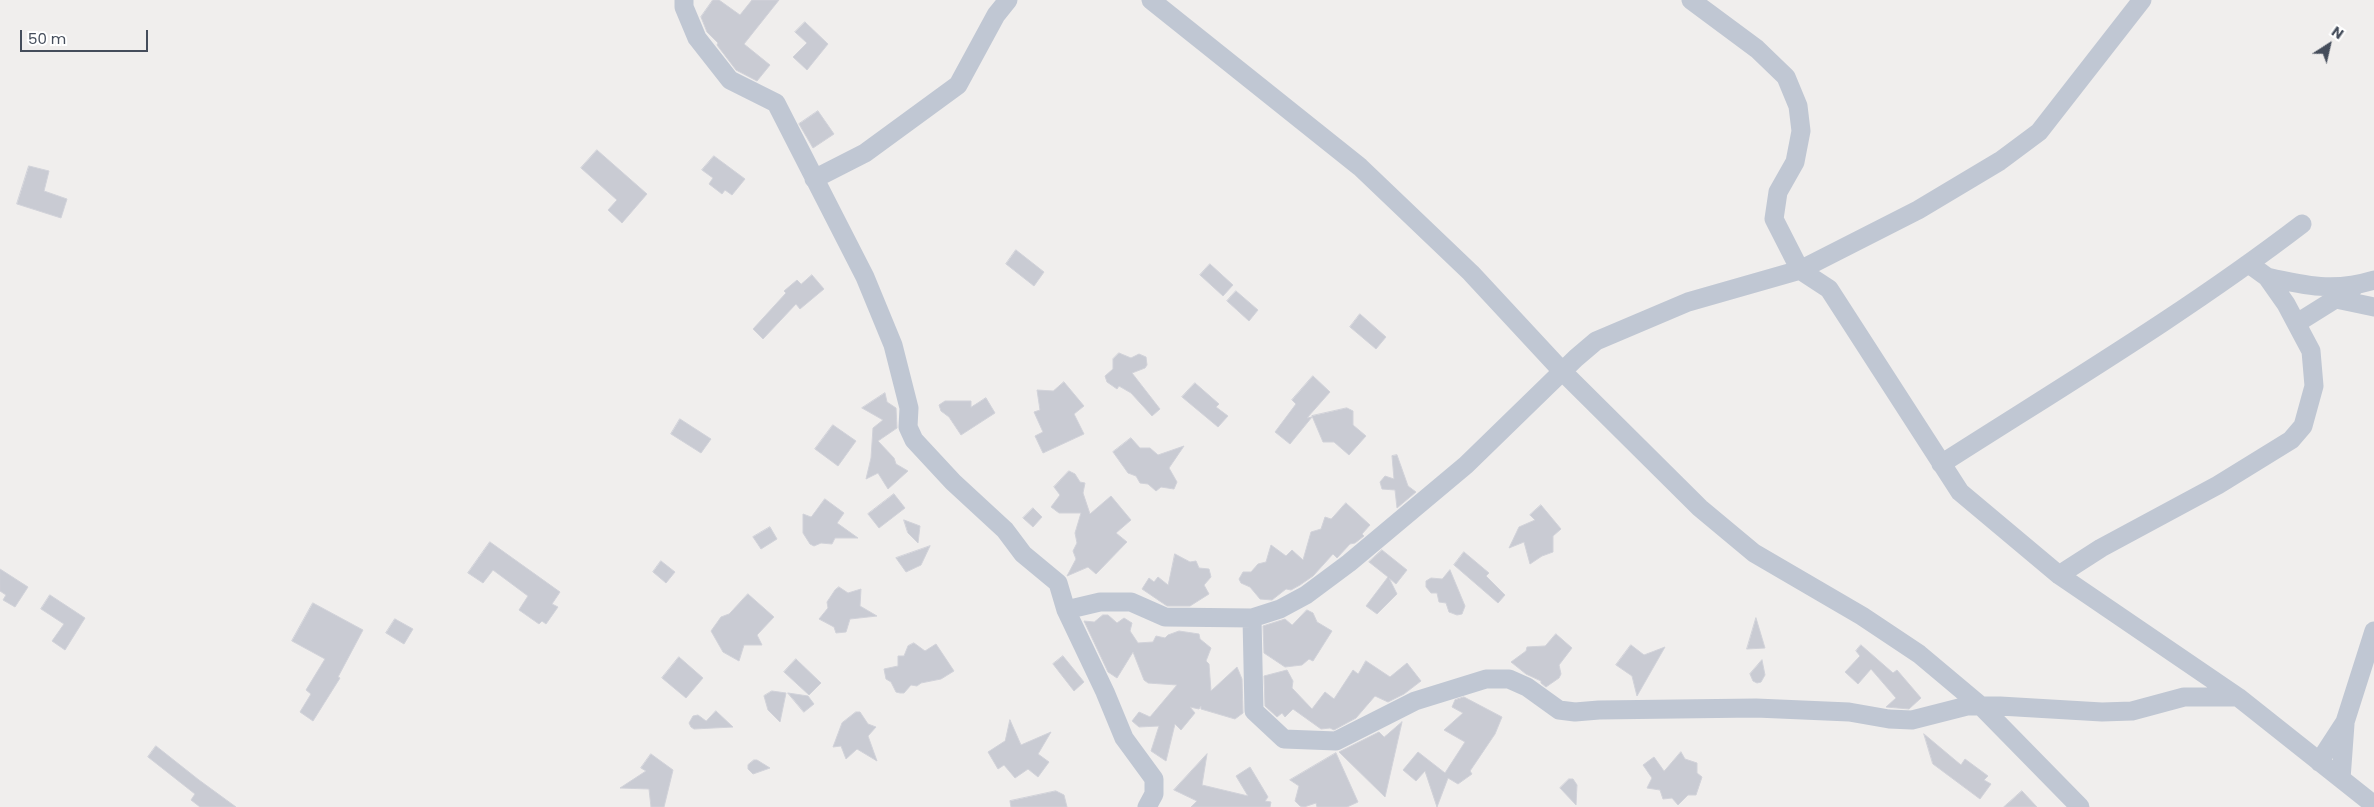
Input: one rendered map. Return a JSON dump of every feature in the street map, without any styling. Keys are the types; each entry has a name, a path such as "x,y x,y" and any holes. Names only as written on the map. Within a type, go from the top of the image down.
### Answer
{"street":[{"path":"684,0 684,7 697,38 730,80 776,103 865,277 893,345 909,408 908,427 914,440 954,482 1005,530 1023,554 1058,584 1066,610 1105,692 1124,738 1154,779 1154,794 1147,807"},
{"path":"814,179 866,153 958,86 996,15 1008,0"},
{"path":"1150,0 1360,167 1471,273 1562,371 1700,508 1754,553 1862,616 1919,654 1981,706 2080,807"},
{"path":"1691,0 1757,49 1786,77 1798,106 1801,131 1795,162 1778,192 1774,219 1800,270 1829,290 1960,492 2059,575 2238,697 2374,806"},
{"path":"1066,610 1100,602 1131,602 1165,617 1252,618 1286,606 1349,563 1466,465 1562,371 1596,342 1619,330 1688,302 1800,270 1918,210 2000,161 2039,132 2142,0"},
{"path":"1942,464 2249,264 2302,224"},
{"path":"2059,575 2101,548 2218,486 2291,440 2303,426 2314,386 2311,351 2297,323 2267,277 2249,264"},
{"path":"2267,277 2310,286 2332,288 2366,282"},
{"path":"2297,323 2366,282"},
{"path":"2336,299 2374,307"},
{"path":"1252,618 1254,711 1284,739 1336,740 1415,700 1486,679 1509,679 1527,687 1559,710 1575,712 1756,708 1849,712 1889,719 1912,720 1967,706 2102,712 2132,711 2184,697 2238,697"},
{"path":"2341,779 2345,722 2374,631"},
{"path":"2319,762 2345,722"}],"building":[{"path":"713,0 719,0 740,15 752,0 779,0 744,44 770,65 757,81 736,70 717,45 718,43 707,32 701,17"},
{"path":"805,22 828,44 807,70 793,57 807,43 795,32"},
{"path":"818,111 834,134 813,148 799,124"},
{"path":"597,150 647,194 622,223 608,210 617,200 581,168"},
{"path":"714,156 745,179 732,195 725,190 722,194 709,184 713,178 702,170"},
{"path":"29,166 49,171 44,191 67,199 61,218 17,204"},
{"path":"1016,250 1044,272 1034,286 1006,264"},
{"path":"1210,264 1233,285 1223,296 1200,275"},
{"path":"812,275 824,289 800,309 796,304 763,339 753,329 786,293 784,291 797,280 801,284"},
{"path":"1236,291 1258,310 1249,321 1227,301"},
{"path":"1360,314 1386,337 1376,349 1350,327"},
{"path":"1119,353 1131,358 1139,354 1146,357 1147,365 1145,368 1132,373 1160,409 1152,416 1131,393 1119,386 1117,389 1107,382 1105,376 1113,369 1113,359"},
{"path":"1313,376 1330,392 1307,418 1312,417 1290,444 1275,432 1296,404 1292,400"},
{"path":"1064,382 1084,406 1074,414 1084,434 1043,453 1035,436 1043,432 1034,412 1040,410 1037,390 1053,391"},
{"path":"1195,383 1219,404 1216,407 1228,416 1218,427 1182,397"},
{"path":"885,393 887,402 896,408 897,428 878,441 894,458 896,464 908,471 888,489 878,473 866,479 871,458 873,428 883,420 862,408"},
{"path":"986,398 995,413 961,435 949,417 941,411 939,405 945,401 971,401 971,407"},
{"path":"1347,408 1353,411 1353,425 1366,436 1349,455 1334,442 1323,442 1312,416"},
{"path":"680,419 711,439 701,453 671,434"},
{"path":"833,425 856,441 838,466 815,449"},
{"path":"1131,438 1140,448 1150,448 1158,455 1184,446 1169,468 1177,482 1174,489 1161,487 1156,491 1148,484 1140,483 1136,476 1128,473 1113,452"},
{"path":"1397,455 1408,486 1416,492 1397,508 1395,490 1382,489 1380,482 1385,476 1394,479 1392,456"},
{"path":"1069,471 1075,474 1080,482 1085,483 1083,493 1090,514 1111,496 1131,520 1116,533 1127,542 1096,574 1088,567 1067,576 1076,559 1073,551 1077,543 1075,533 1081,513 1059,513 1051,507 1060,495 1054,487"},
{"path":"894,494 905,508 879,528 868,514"},
{"path":"825,499 844,513 837,523 858,538 835,538 832,544 821,543 814,546 810,544 803,533 803,514 811,517"},
{"path":"1346,503 1370,525 1362,534 1364,536 1355,543 1350,544 1337,558 1333,554 1313,576 1291,590 1286,589 1272,600 1260,599 1250,587 1241,583 1239,579 1243,572 1251,572 1258,564 1266,562 1271,545 1286,556 1292,550 1303,560 1311,532 1321,529 1325,517 1331,519"},
{"path":"1541,505 1561,529 1553,536 1553,552 1542,556 1530,564 1524,542 1509,548 1519,527 1535,520 1530,515"},
{"path":"1033,508 1042,517 1033,527 1023,518"},
{"path":"904,520 920,526 918,543 908,533"},
{"path":"770,527 777,539 761,549 753,537"},
{"path":"490,542 560,592 552,604 558,607 546,624 542,621 539,624 519,610 528,596 493,570 483,583 468,573"},
{"path":"930,546 921,565 906,572 896,558"},
{"path":"1382,550 1407,570 1396,584 1389,578 1397,594 1377,614 1366,606 1388,577 1369,562"},
{"path":"1464,552 1489,573 1486,576 1505,595 1498,603 1454,565"},
{"path":"1175,554 1190,562 1196,561 1199,568 1209,569 1211,577 1204,585 1209,594 1190,606 1167,606 1142,589 1149,578 1154,582 1158,577 1168,585"},
{"path":"661,561 675,572 666,583 653,572"},
{"path":"0,569 28,587 15,607 3,600 6,595 0,591"},
{"path":"1450,570 1465,606 1462,614 1457,615 1449,612 1446,603 1439,602 1437,593 1431,593 1426,587 1426,581 1431,578 1442,579"},
{"path":"839,587 848,593 861,589 860,606 877,616 850,619 846,632 836,633 834,627 819,619 828,608 827,602"},
{"path":"748,594 774,617 757,635 762,645 744,645 739,661 723,652 711,631 721,617 729,614"},
{"path":"50,595 85,618 65,650 52,641 64,624 41,609"},
{"path":"313,603 363,630 338,677 340,678 313,721 300,712 311,694 306,690 325,659 292,641"},
{"path":"1307,610 1313,613 1317,622 1332,631 1313,661 1309,659 1302,665 1285,667 1264,653 1263,626 1285,619 1292,625"},
{"path":"1103,615 1108,615 1117,623 1124,618 1132,623 1130,631 1138,643 1153,642 1156,636 1165,638 1179,631 1199,634 1200,639 1211,648 1206,661 1209,664 1211,691 1237,667 1242,679 1243,713 1235,719 1201,709 1201,706 1199,709 1190,707 1195,713 1181,730 1175,724 1166,761 1151,751 1159,726 1139,727 1132,721 1139,712 1150,717 1177,685 1148,683 1144,680 1133,652 1117,678 1108,672 1084,621 1094,622"},
{"path":"1756,618 1765,648 1747,649"},
{"path":"395,619 413,629 404,644 386,633"},
{"path":"1556,634 1572,648 1559,665 1561,674 1559,678 1546,687 1541,681 1526,674 1511,662 1526,651 1527,647 1545,646"},
{"path":"914,643 925,651 936,644 954,671 941,679 921,683 917,686 911,685 904,693 896,692 891,682 886,679 884,669 898,666 898,656 904,656 908,646"},
{"path":"1631,645 1644,655 1665,647 1637,696 1632,676 1616,665"},
{"path":"1861,645 1893,673 1897,670 1921,698 1909,709 1886,707 1896,698 1871,669 1858,684 1845,672 1860,656 1856,651"},
{"path":"1063,656 1084,682 1074,691 1053,664"},
{"path":"679,657 703,678 686,698 662,678"},
{"path":"796,659 821,683 809,695 784,672"},
{"path":"1762,660 1765,675 1761,682 1757,683 1753,681 1750,674"},
{"path":"1366,661 1390,677 1407,663 1421,681 1404,694 1388,702 1375,696 1356,718 1334,730 1330,728 1321,729 1293,709 1285,717 1282,713 1277,717 1265,706 1264,676 1287,670 1293,681 1292,688 1312,709 1325,692 1334,699 1353,670 1358,674"},
{"path":"772,691 786,693 780,722 768,710 764,696"},
{"path":"788,693 808,696 814,704 804,712"},
{"path":"1464,697 1502,717 1495,734 1470,771 1472,774 1458,784 1448,778 1437,807 1425,771 1416,781 1403,770 1418,752 1445,773 1465,742 1444,730 1463,713 1452,707 1455,700"},
{"path":"716,711 733,727 694,729 691,727 689,723 693,716 698,715 706,721"},
{"path":"856,712 860,712 868,724 876,727 868,736 877,761 857,749 846,759 841,746 833,747 842,723"},
{"path":"1010,720 1021,745 1051,732 1038,754 1049,762 1038,777 1028,769 1015,778 1004,765 998,769 988,752 1005,741"},
{"path":"1402,722 1385,797 1339,752 1379,732 1384,737"},
{"path":"1924,734 1961,765 1965,759 1988,776 1984,780 1991,784 1980,799 1933,764"},
{"path":"156,746 236,807 200,807 191,800 195,794 148,757"},
{"path":"1681,752 1685,759 1697,763 1697,773 1702,777 1696,795 1688,795 1678,805 1672,798 1663,799 1660,790 1647,788 1652,778 1643,765 1654,757 1664,771"},
{"path":"1336,753 1358,802 1347,807 1317,807 1316,803 1304,807 1300,806 1295,801 1299,786 1290,780"},
{"path":"651,754 673,770 664,807 651,807 649,789 620,788 646,771 641,768"},
{"path":"1207,754 1202,785 1248,796 1236,776 1250,767 1268,797 1265,801 1271,802 1270,807 1191,807 1197,801 1174,790"},
{"path":"754,760 770,768 753,774 748,769 748,765"},
{"path":"1569,779 1573,779 1577,785 1576,805 1560,788"},
{"path":"1056,791 1064,795 1067,807 1011,807 1010,801"},
{"path":"2022,791 2037,807 2004,807"}]}
